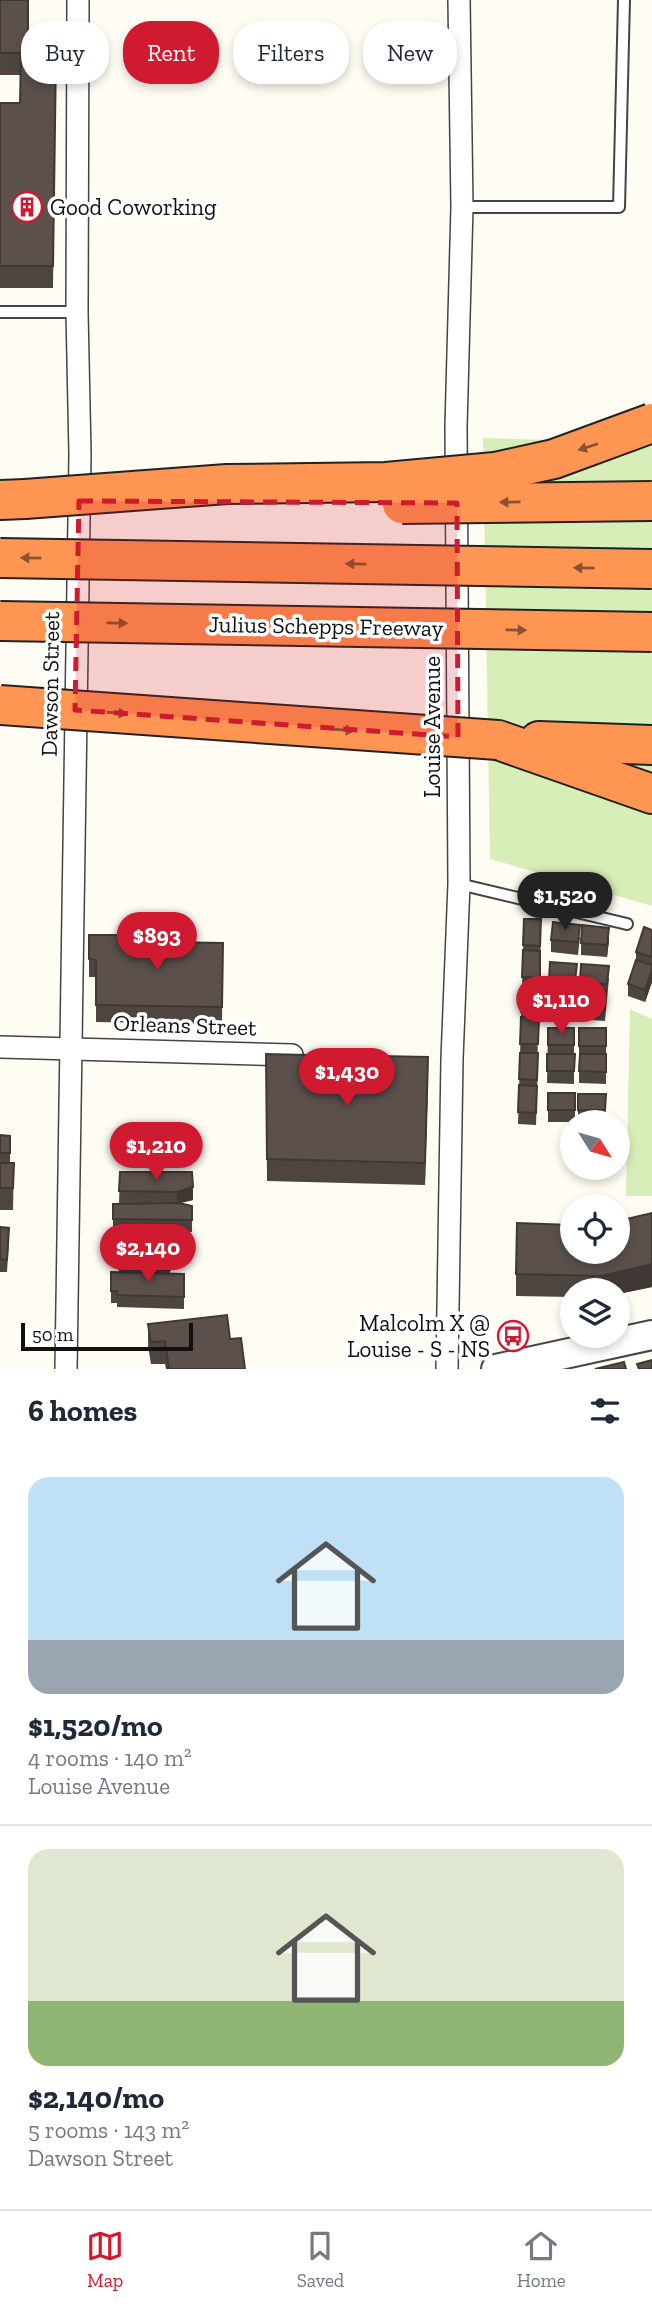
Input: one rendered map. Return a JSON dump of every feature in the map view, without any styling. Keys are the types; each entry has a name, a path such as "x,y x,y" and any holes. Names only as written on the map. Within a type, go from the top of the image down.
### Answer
{"highway":[{"path":"12,500 227,484 386,482 495,471 554,459 652,423"},
{"path":"12,500 226,505 652,501"},
{"path":"0,558 652,569"},
{"name":"Julius Schepps Freeway","path":"0,621 652,632"},
{"path":"0,705 498,740 646,745"},
{"path":"498,740 645,791"}],"street":[{"name":"Dawson Street","path":"66,1369 80,454 77,313 78,0"},
{"name":"Louise Avenue","path":"447,1369 445,1059 459,884 456,427 462,207 459,0"},
{"name":"Orleans Street","path":"0,1047 315,1055"},
{"path":"495,1369 652,1335"}],"lane":[{"path":"462,207 619,207 624,0"},
{"path":"0,312 77,313"},
{"path":"459,884 627,924"}],"highlighted area":[{"path":"79,501 457,503 458,737 75,710"}],"green space":[{"path":"483,438 652,443 652,906 490,859"},
{"path":"630,1009 652,1019 652,1196 626,1194 626,1180 630,1180 630,1110 628,1110"}],"building":[{"name":"Good Coworking","path":"0,0 28,0 28,21 21,21 21,53 0,53"},
{"name":"Good Coworking","path":"21,53 21,84 56,84 53,266 0,266 0,103 20,103"},
{"path":"524,919 541,919 540,946 523,945"},
{"path":"553,922 580,925 578,942 551,940"},
{"path":"582,925 609,928 607,945 581,943"},
{"path":"644,927 652,930 652,957 636,952"},
{"path":"89,935 167,935 167,942 223,943 222,1007 96,1005 96,960 89,959"},
{"path":"523,950 540,951 540,978 522,977"},
{"path":"636,960 652,965 645,990 628,984"},
{"path":"550,962 577,964 575,981 549,979"},
{"path":"581,964 609,966 607,984 580,982"},
{"path":"522,986 538,986 537,1013 521,1012"},
{"path":"548,987 575,989 574,1007 547,1005"},
{"path":"580,989 606,991 605,1009 579,1007"},
{"path":"521,1017 539,1018 538,1044 520,1044"},
{"path":"548,1028 574,1028 574,1045 548,1045"},
{"path":"579,1028 606,1028 606,1046 579,1046"},
{"path":"353,1050 378,1051 378,1056 428,1057 425,1163 267,1159 266,1054 353,1056"},
{"path":"520,1053 538,1053 537,1080 519,1079"},
{"path":"547,1054 575,1054 574,1071 547,1071"},
{"path":"580,1054 606,1054 606,1072 579,1071"},
{"path":"519,1085 537,1086 536,1113 518,1112"},
{"path":"548,1093 575,1093 575,1110 548,1110"},
{"path":"578,1094 606,1094 605,1110 578,1110"},
{"path":"0,1135 10,1136 10,1153 0,1153"},
{"path":"0,1163 14,1163 13,1188 0,1188"},
{"path":"120,1172 192,1172 193,1187 177,1192 119,1191"},
{"path":"179,1203 192,1206 192,1220 113,1219 113,1204"},
{"path":"652,1213 652,1264 601,1276 516,1274 517,1223 560,1225 560,1264 630,1264 630,1218"},
{"path":"0,1227 9,1228 7,1260 0,1259"},
{"path":"119,1235 170,1236 170,1270 119,1269"},
{"path":"111,1272 184,1274 184,1297 117,1295 117,1291 111,1291"},
{"path":"227,1315 230,1339 241,1338 245,1369 169,1369 165,1341 151,1342 148,1324"},
{"path":"652,1360 652,1369 639,1369 637,1364"},
{"path":"624,1362 626,1369 595,1369"}],"place":[{"name":"Good Coworking","path":"27,207"},
{"name":"Malcolm X @ Louise - S - NS","path":"513,1336"}]}
